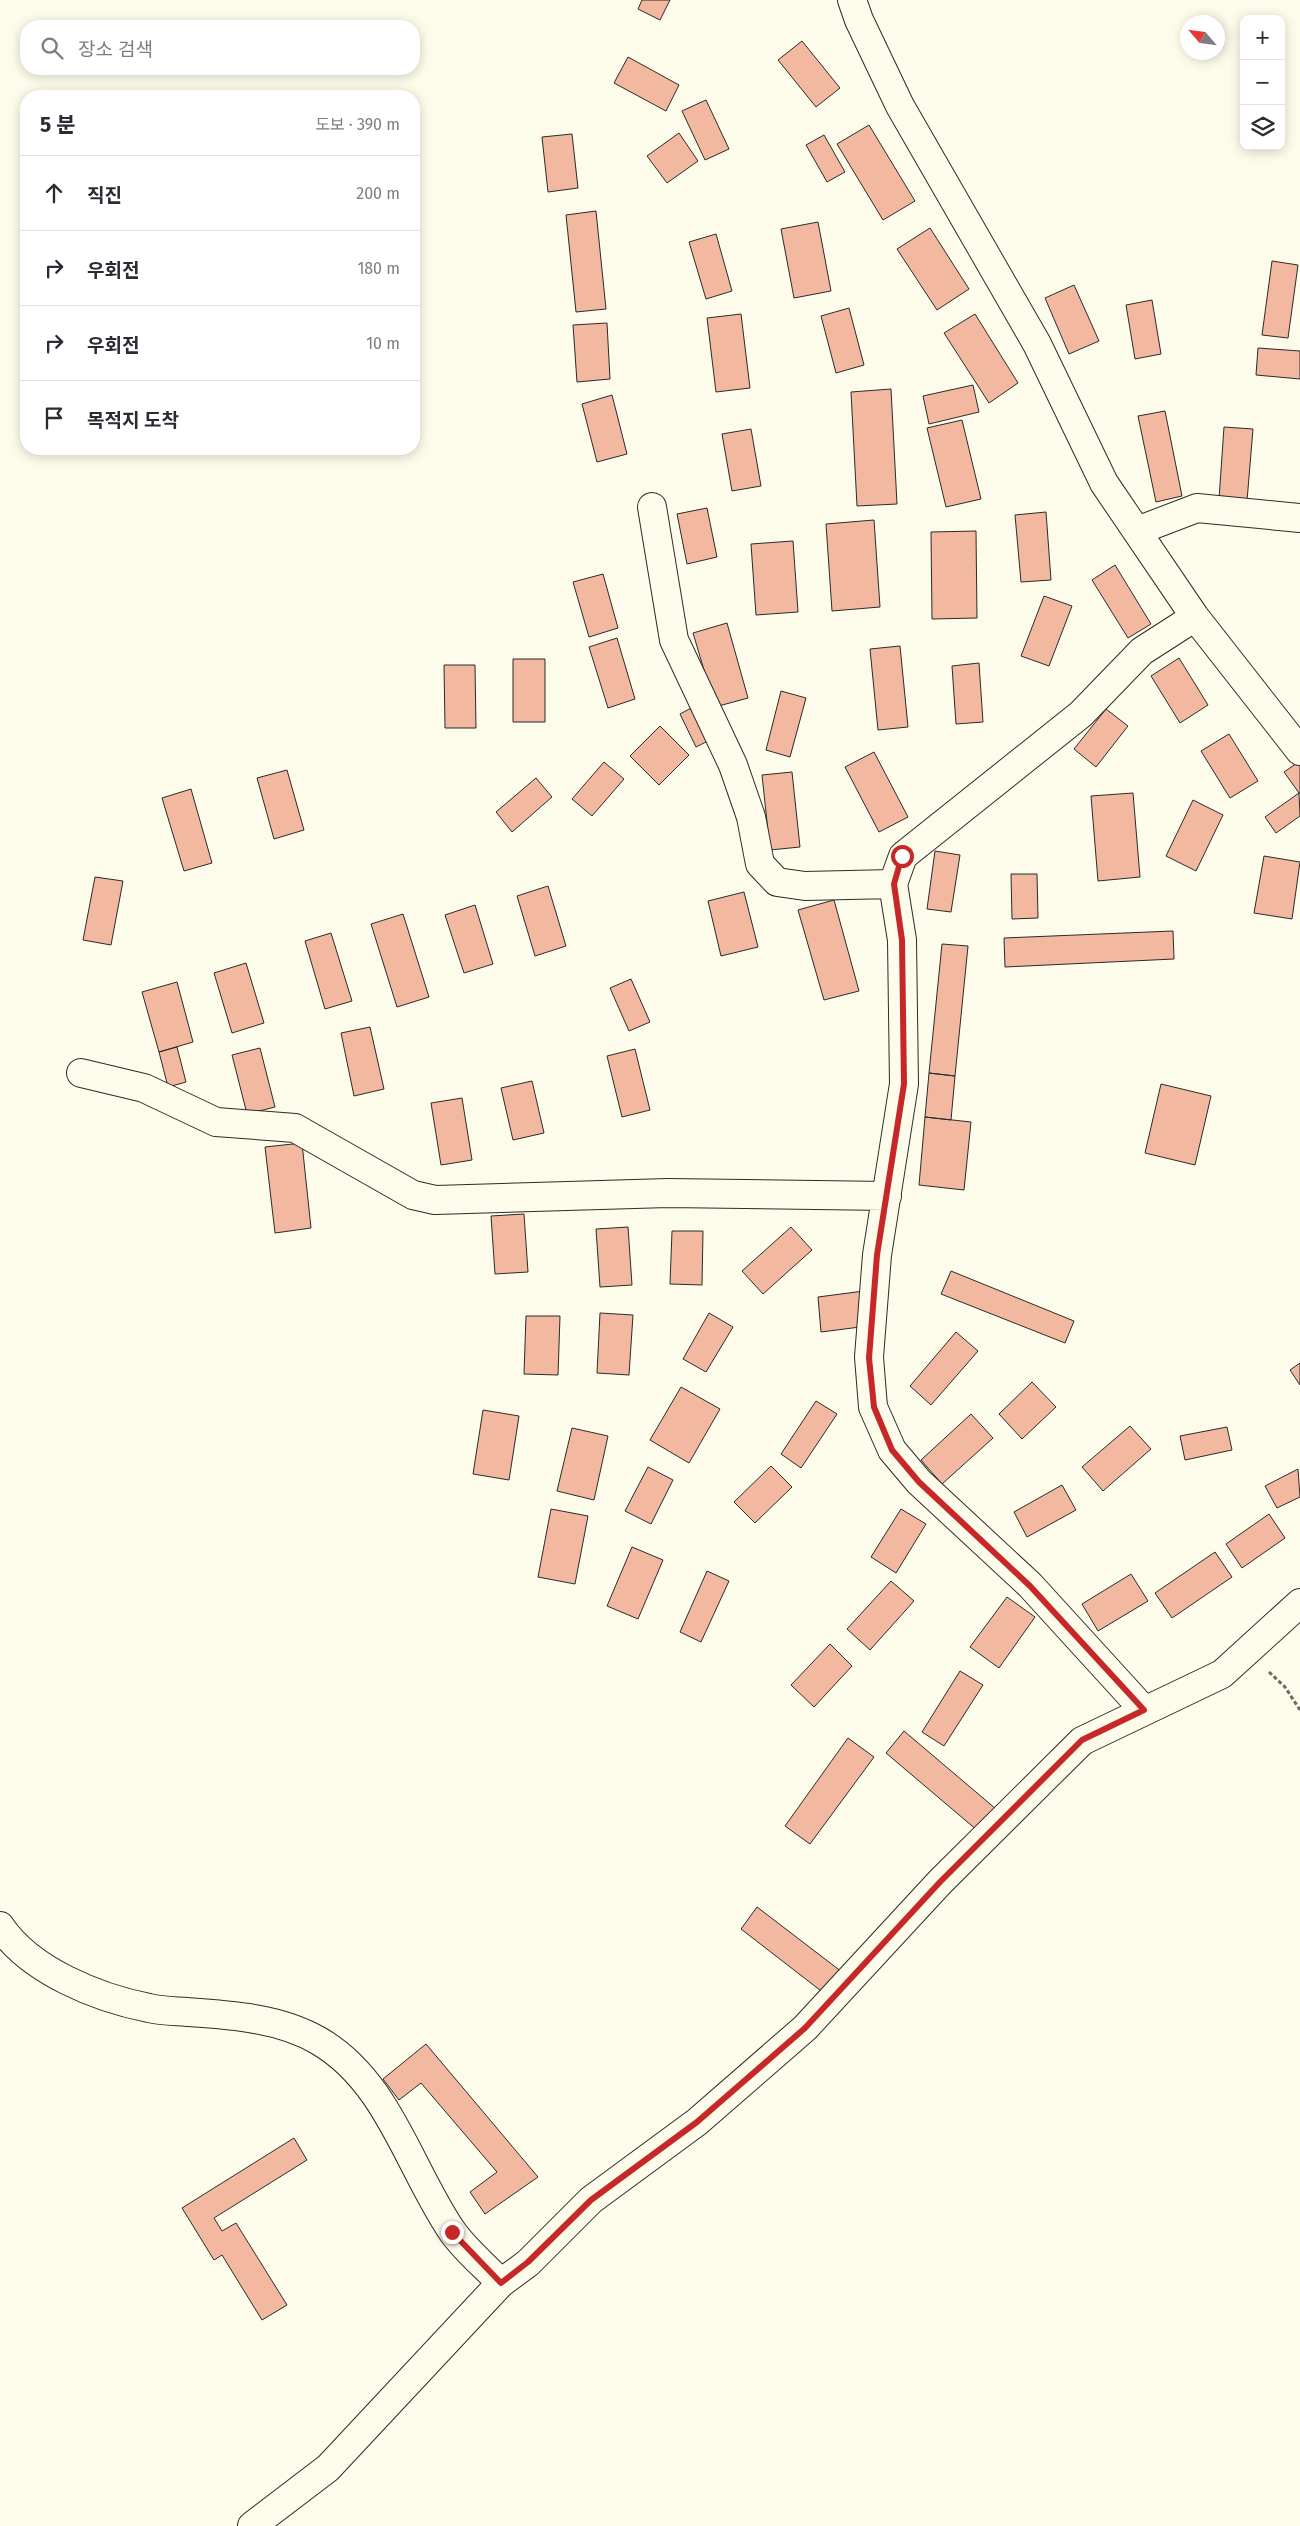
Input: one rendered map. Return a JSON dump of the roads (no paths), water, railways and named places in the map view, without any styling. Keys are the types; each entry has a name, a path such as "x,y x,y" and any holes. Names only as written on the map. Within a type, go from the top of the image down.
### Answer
{"street":[{"path":"852,0 859,20 900,106 1037,344 1104,483 1195,617 1300,751"},
{"path":"652,507 674,640 732,765 750,817 760,864 777,882 806,886 894,884"},
{"path":"1136,531 1197,508 1300,518"},
{"path":"1144,1710 1030,1586 919,1482 892,1450 874,1407 869,1358 877,1255 904,1084 902,940 894,884 902,856 1081,714 1142,651 1195,617"},
{"path":"81,1073 144,1088 216,1122 296,1128 413,1195 435,1200 668,1193 886,1196"},
{"path":"252,2526 328,2468 501,2283 528,2262 591,2200 697,2122 805,2028 940,1882 1082,1740 1222,1674 1300,1603"},
{"path":"0,1926 33,1958 66,1980 94,1992 150,2008 226,2015 275,2023 319,2041 352,2066 371,2088 452,2232 501,2283"}]}
